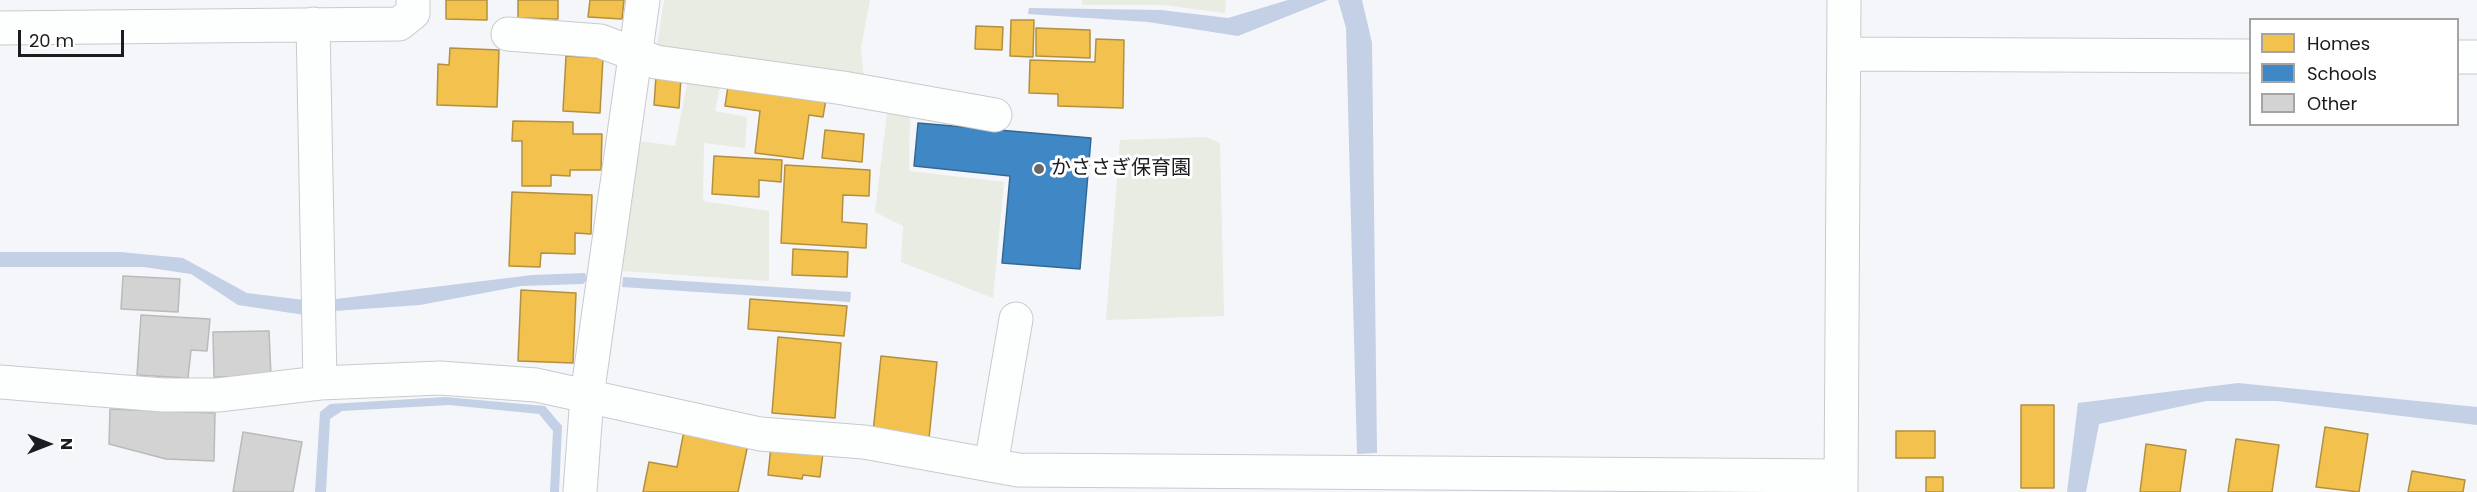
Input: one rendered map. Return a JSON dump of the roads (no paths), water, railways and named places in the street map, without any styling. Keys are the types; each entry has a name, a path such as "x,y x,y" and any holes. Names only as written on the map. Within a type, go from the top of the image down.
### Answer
{"street":[{"path":"0,28 399,24 413,13 413,0"},
{"path":"580,492 587,396 643,0"},
{"path":"0,382 163,395 218,395 320,383 440,378 536,385 760,434 864,442 1018,470 1841,484 1844,0"},
{"path":"314,24 320,383"},
{"path":"508,34 600,41 656,62 843,88 995,116"},
{"path":"1844,54 2249,56"},
{"path":"2459,57 2477,57"},
{"path":"991,465 1016,319"}],"water":[{"path":"1288,0 1328,0 1238,36 1148,22 1028,14 1029,8 1161,10 1228,18"},
{"path":"1338,0 1362,0 1372,43 1377,453 1357,454 1346,28"},
{"path":"0,252 120,252 183,258 247,293 304,300 305,315 238,305 191,274 144,267 0,267"},
{"path":"585,273 587,280 583,284 521,286 420,305 334,311 336,299 532,275"},
{"path":"623,277 851,292 850,302 622,287"},
{"path":"2238,383 2477,407 2477,425 2277,401 2206,401 2099,424 2086,492 2067,492 2078,403"},
{"path":"445,397 545,406 562,426 559,492 550,492 553,431 539,414 449,405 342,411 330,419 326,492 315,492 320,412 330,404"}],"place":[{"name":"かささぎ保育園","path":"1039,169"}]}
